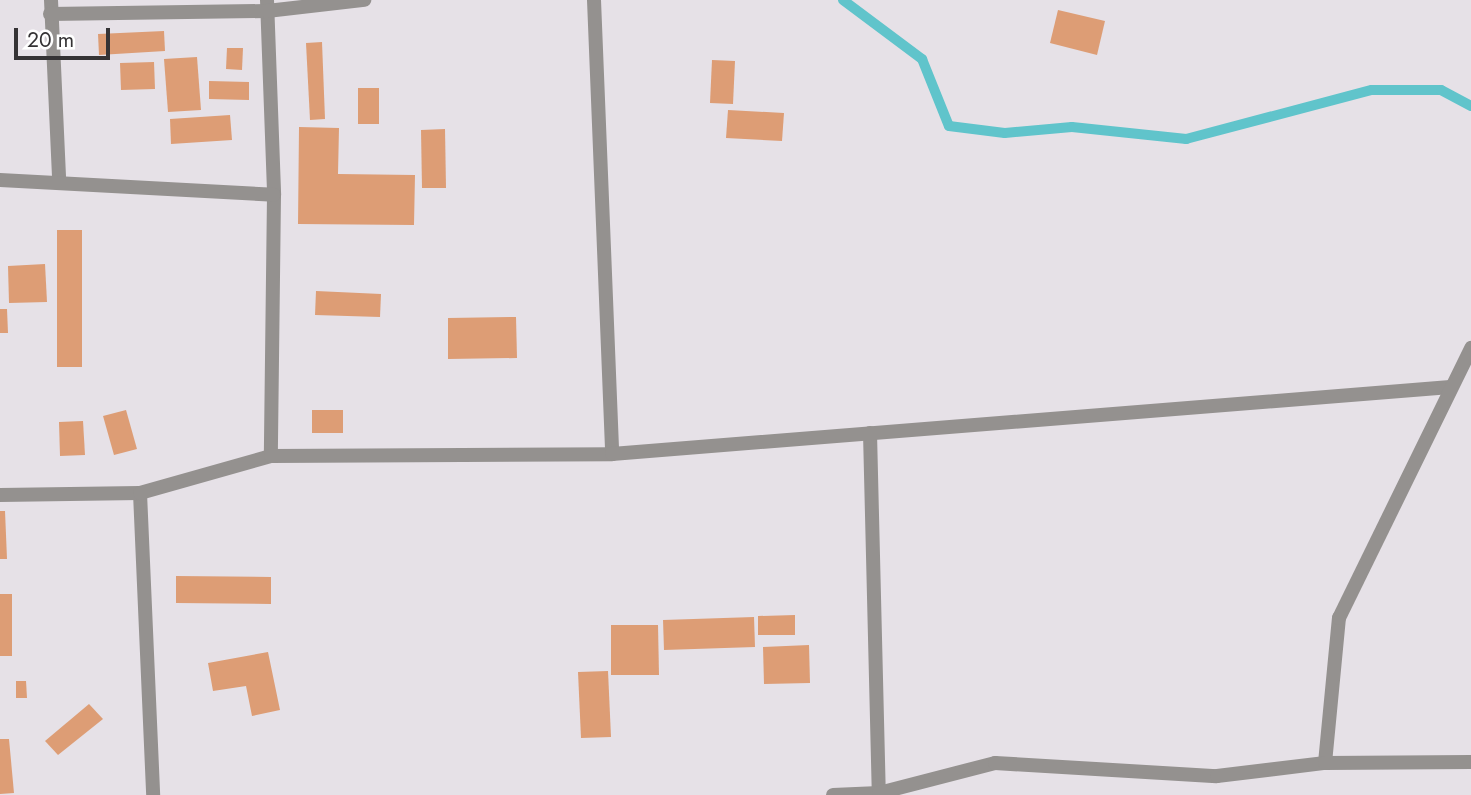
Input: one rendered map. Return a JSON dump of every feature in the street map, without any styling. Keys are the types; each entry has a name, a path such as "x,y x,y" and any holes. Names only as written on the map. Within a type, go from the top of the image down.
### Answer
{"street":[{"path":"59,179 50,7 267,5 364,0"},
{"path":"594,0 612,453"},
{"path":"267,5 274,195 271,456"},
{"path":"0,180 59,179 274,195"},
{"path":"1325,763 1339,618 1471,348"},
{"path":"0,495 140,493 271,456 612,453 1450,387"},
{"path":"870,433 879,794"},
{"path":"140,493 153,795"},
{"path":"833,795 879,794 995,764 1217,776 1325,763 1471,762"}],"building":[{"path":"1058,10 1105,21 1097,55 1050,43"},
{"path":"164,31 165,51 99,55 98,34"},
{"path":"322,42 325,119 310,120 306,43"},
{"path":"227,48 243,48 242,70 226,69"},
{"path":"197,57 201,110 168,112 164,59"},
{"path":"712,60 735,61 733,104 710,103"},
{"path":"154,62 155,89 121,90 120,63"},
{"path":"209,81 249,82 249,100 209,99"},
{"path":"358,88 379,88 379,124 358,124"},
{"path":"728,110 784,113 782,141 726,138"},
{"path":"230,115 232,140 171,144 170,119"},
{"path":"299,127 339,128 338,174 415,175 414,225 298,224"},
{"path":"445,129 446,188 422,188 421,130"},
{"path":"57,230 82,230 82,367 57,367"},
{"path":"45,264 47,302 9,303 8,266"},
{"path":"316,291 381,294 380,317 315,315"},
{"path":"0,309 7,309 8,333 0,333"},
{"path":"516,317 517,358 448,359 448,318"},
{"path":"126,410 137,449 114,455 103,416"},
{"path":"312,410 343,410 343,433 312,433"},
{"path":"83,421 85,455 60,456 59,422"},
{"path":"0,511 5,511 7,559 0,559"},
{"path":"176,576 271,577 271,604 176,603"},
{"path":"0,594 12,594 12,656 0,656"},
{"path":"795,615 795,635 758,635 758,616"},
{"path":"754,617 755,647 664,650 663,620"},
{"path":"611,625 658,625 659,675 611,675"},
{"path":"809,645 810,683 764,684 763,647"},
{"path":"268,652 280,710 252,716 246,686 213,691 208,663"},
{"path":"608,671 611,737 581,738 578,672"},
{"path":"16,681 26,681 27,698 16,698"},
{"path":"89,704 103,719 58,755 45,741"},
{"path":"0,739 9,739 14,793 0,794"}],"waterway":[{"path":"843,0 922,59 949,126 1005,133 1072,127 1186,139 1372,90 1441,90 1471,106"}]}
